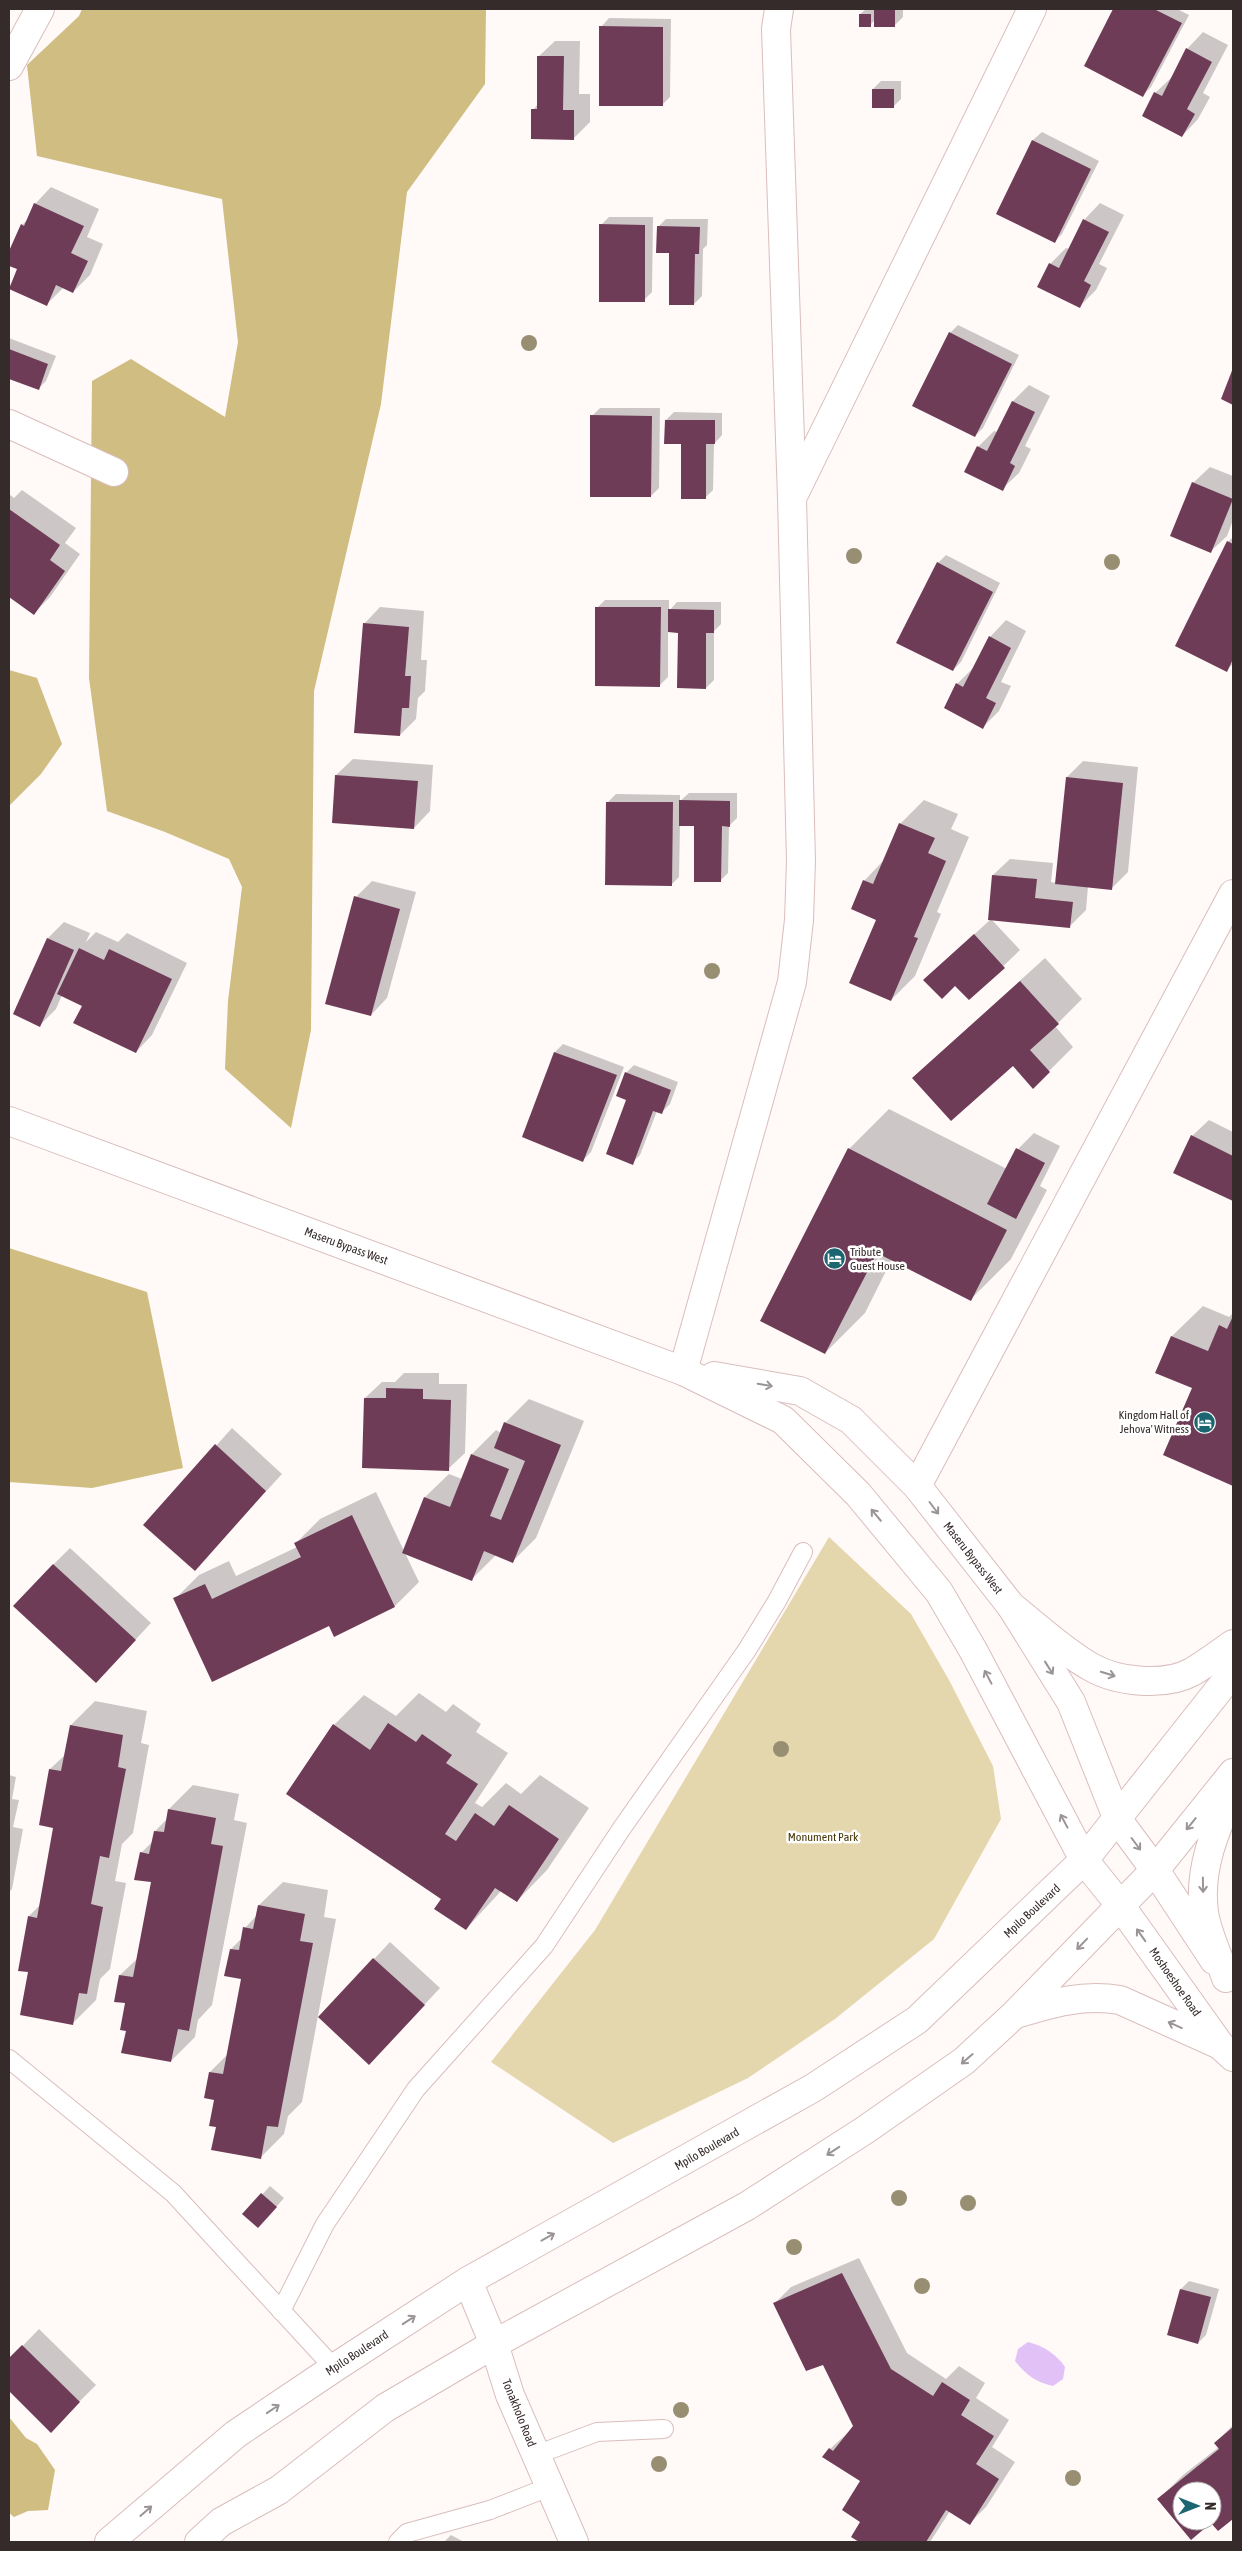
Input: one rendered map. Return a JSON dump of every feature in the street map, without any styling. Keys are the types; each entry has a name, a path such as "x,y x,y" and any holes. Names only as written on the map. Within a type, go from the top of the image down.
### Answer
{"main road":[{"path":"9,66 40,9"},
{"path":"683,1371 792,982 799,920 801,861 792,498 776,29 779,9"},
{"path":"792,498 1032,9"},
{"path":"9,424 114,472"},
{"path":"917,1486 1233,894"},
{"name":"Maseru Bypass West","path":"9,1121 683,1371 783,1420 858,1494 940,1592 974,1650 1084,1860 1120,1905"},
{"name":"Maseru Bypass West","path":"683,1371 800,1391 851,1420 917,1486 1011,1606 1071,1702 1118,1820 1155,1870"},
{"path":"1011,1606 1090,1667 1116,1676 1141,1680 1162,1680 1178,1677 1191,1672 1233,1644"},
{"name":"Mpilo Boulevard","path":"109,2542 236,2434 468,2281 813,2088 916,2020 1084,1860 1118,1820 1233,1672"},
{"path":"199,2542 221,2522 279,2490 385,2408 494,2344 747,2206 865,2130 964,2061 1015,2014 1155,1870 1233,1773"},
{"path":"1230,1981 1206,1921 1203,1876 1211,1844 1233,1789"},
{"path":"1155,1870 1230,1981"},
{"name":"Moshoeshoe Road","path":"1120,1905 1227,2051"},
{"path":"1015,2014 1075,1998 1120,2000 1227,2051"},
{"name":"Tonakholo Road","path":"468,2281 494,2344 510,2395 574,2542"}],"lane":[{"path":"281,2311 325,2224 416,2089 544,1946 622,1828 746,1650 777,1601 804,1552"},
{"path":"9,2059 173,2193 334,2368"},
{"path":"536,2455 597,2432 664,2429"},
{"path":"398,2542 406,2533 490,2510 550,2487"}],"green space":[{"name":"Monument Park","path":"829,1537 911,1614 949,1680 993,1766 1001,1819 934,1939 835,2019 748,2078 613,2143 491,2062 595,1930"}],"shaded area":[{"path":"82,9 486,9 485,84 407,192 381,404 314,691 311,1030 291,1128 225,1069 228,1001 242,887 229,859 165,832 107,811 89,678 92,381 131,359 225,417 238,342 222,199 37,156 27,65 79,16"},
{"path":"9,670 37,678 62,744 41,774 9,806"},
{"path":"9,1248 147,1292 183,1468 92,1488 9,1482"},
{"path":"1028,2342 1044,2348 1058,2358 1065,2367 1063,2379 1053,2386 1047,2385 1027,2374 1019,2366 1015,2361 1018,2349"},
{"path":"9,2417 26,2438 37,2444 55,2470 48,2510 28,2511 14,2517 9,2513"}],"building":[{"path":"874,9 895,9 895,27 874,27"},
{"path":"1113,9 1154,9 1182,23 1143,97 1084,66"},
{"path":"859,14 871,14 871,27 859,27"},
{"path":"599,26 663,27 663,106 599,106"},
{"path":"1186,48 1212,62 1187,109 1195,114 1182,137 1142,116 1154,92 1162,96"},
{"path":"537,56 564,56 563,110 574,110 574,140 531,139 531,109 537,109"},
{"path":"872,89 894,89 894,108 872,108"},
{"path":"1032,140 1091,169 1055,243 996,214"},
{"path":"34,203 84,226 71,253 88,261 73,293 56,285 47,306 9,289 17,269 9,266 9,251 21,224 24,226"},
{"path":"1083,219 1109,232 1084,281 1091,285 1080,308 1037,287 1049,263 1059,268"},
{"path":"599,224 645,225 645,302 599,302"},
{"path":"657,226 700,227 699,254 695,254 694,305 669,305 669,253 656,253"},
{"path":"949,332 1012,364 975,437 912,406"},
{"path":"9,349 48,364 39,390 9,379"},
{"path":"1233,368 1233,405 1221,399"},
{"path":"1012,401 1035,412 1010,463 1015,466 1003,491 964,472 977,446 987,451"},
{"path":"590,415 652,416 651,497 590,497"},
{"path":"665,420 715,420 715,444 706,444 706,499 681,499 681,444 664,444"},
{"path":"1192,482 1233,499 1211,553 1170,536"},
{"path":"9,509 60,545 50,560 65,571 34,615 9,597"},
{"path":"1227,541 1233,544 1233,659 1227,672 1175,646"},
{"path":"937,562 993,592 953,671 896,643"},
{"path":"595,607 661,607 660,687 595,686"},
{"path":"668,609 714,610 714,633 706,633 706,689 677,688 678,633 668,632"},
{"path":"363,623 409,627 405,676 411,676 409,708 402,708 400,736 354,733"},
{"path":"989,636 1011,648 986,698 996,703 983,729 944,708 956,683 963,687"},
{"path":"335,775 418,781 414,829 332,823"},
{"path":"1066,777 1123,783 1112,890 1055,884"},
{"path":"679,800 730,801 730,827 722,826 721,882 694,882 694,826 679,826"},
{"path":"606,802 673,802 672,886 605,885"},
{"path":"899,823 935,838 928,853 946,861 914,937 918,938 891,1001 849,983 876,920 851,909 863,880 873,884"},
{"path":"992,875 1037,879 1035,898 1073,902 1070,928 988,920"},
{"path":"354,896 400,909 371,1016 325,1004"},
{"path":"974,934 1005,968 969,1000 955,986 942,999 923,980"},
{"path":"47,938 74,950 40,1027 13,1014"},
{"path":"79,948 104,960 109,949 172,979 136,1053 73,1023 82,1006 57,994"},
{"path":"1020,981 1059,1024 1030,1050 1050,1072 1033,1089 1013,1066 951,1121 912,1078"},
{"path":"554,1052 617,1075 583,1162 522,1137"},
{"path":"625,1072 671,1090 662,1114 653,1111 633,1165 606,1154 626,1100 616,1096"},
{"path":"1191,1135 1233,1156 1233,1201 1173,1173"},
{"path":"848,1148 1007,1230 971,1301 877,1253 825,1354 760,1321"},
{"path":"1016,1148 1045,1163 1016,1219 987,1204"},
{"name":"Kingdom Hall of Jehova' Witness","path":"1233,1316 1233,1486 1163,1455 1192,1388 1155,1373 1171,1336 1208,1351 1219,1325 1227,1329"},
{"path":"386,1388 423,1389 423,1399 451,1400 449,1471 362,1468 364,1398 386,1398"},
{"path":"504,1422 561,1445 513,1563 484,1551 472,1581 402,1553 424,1497 450,1507 471,1454 509,1469 490,1516 501,1520 525,1461 494,1448"},
{"path":"215,1444 266,1491 195,1571 143,1525"},
{"path":"352,1515 395,1607 334,1637 329,1626 212,1682 173,1598 205,1584 212,1599 301,1557 294,1543"},
{"path":"53,1564 136,1640 96,1683 13,1606"},
{"path":"388,1723 416,1742 422,1734 452,1755 446,1763 478,1784 445,1834 456,1841 475,1813 494,1826 509,1805 559,1839 517,1902 495,1888 466,1930 434,1909 441,1899 286,1794 333,1724 370,1750"},
{"path":"70,1725 123,1735 118,1767 126,1769 109,1858 100,1856 91,1904 103,1907 87,1994 79,1993 73,2025 20,2015 28,1972 18,1971 28,1916 37,1918 53,1828 39,1825 49,1769 61,1771"},
{"path":"168,1809 216,1818 211,1844 223,1846 189,2031 178,2029 171,2062 121,2053 126,2031 120,2030 125,2003 114,2002 119,1975 133,1977 151,1882 134,1880 140,1852 149,1854 154,1831 164,1832"},
{"path":"258,1905 305,1914 300,1941 313,1943 278,2127 267,2126 261,2159 211,2150 216,2127 209,2126 214,2100 204,2098 209,2072 223,2074 241,1979 224,1976 230,1949 239,1950 243,1927 253,1929"},
{"path":"373,1958 425,2005 369,2065 318,2017"},
{"path":"261,2193 277,2207 258,2228 242,2214"},
{"path":"842,2273 891,2369 933,2396 942,2382 970,2400 961,2415 994,2436 976,2464 999,2479 970,2525 946,2510 926,2542 859,2542 851,2537 860,2522 842,2510 860,2481 822,2457 829,2448 833,2451 853,2426 823,2365 806,2371 773,2303"},
{"path":"1180,2289 1211,2297 1198,2344 1167,2335"},
{"path":"22,2345 80,2402 51,2433 9,2391 9,2358"},
{"path":"1233,2427 1233,2519 1222,2528 1222,2481 1179,2481 1219,2449 1214,2443"},
{"path":"1172,2487 1172,2517 1157,2499"},
{"path":"1184,2531 1202,2531 1191,2540"}],"place":[{"name":"Tribute Guest House","path":"834,1259"},
{"name":"Kingdom Hall of Jehova' Witness","path":"1205,1422"}]}
